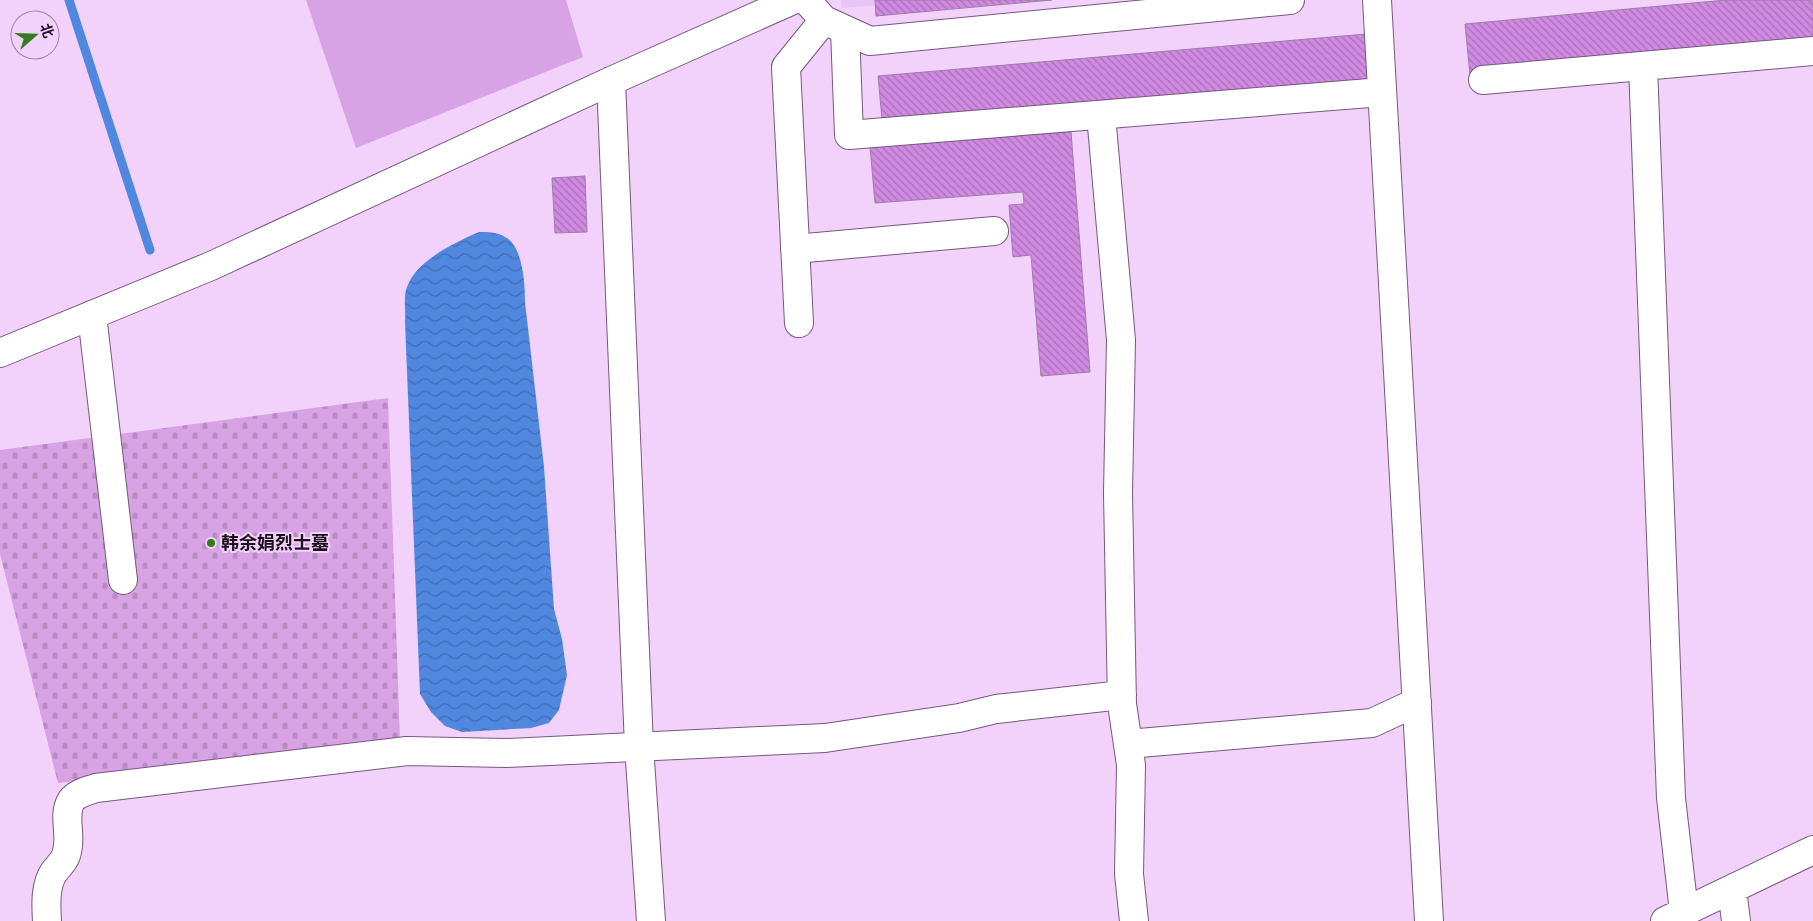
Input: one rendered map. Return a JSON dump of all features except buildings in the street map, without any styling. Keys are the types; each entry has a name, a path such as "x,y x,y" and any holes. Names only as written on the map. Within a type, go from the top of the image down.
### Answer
{"street":[{"path":"0,353 211,266 611,81 793,0"},
{"path":"806,0 834,25 870,41 1290,0"},
{"path":"1378,0 1429,921"},
{"path":"834,25 849,135 1382,92"},
{"path":"799,324 786,67 834,25"},
{"path":"1483,80 1813,51"},
{"path":"1643,66 1674,916 1813,850"},
{"path":"611,81 638,746 652,921"},
{"path":"1101,115 1121,340 1118,493 1122,695 1131,766 1129,874 1134,921"},
{"path":"795,248 994,231"},
{"path":"92,315 123,580"},
{"path":"47,921 46,903 49,886 53,873 65,861 68,845 67,812 70,801 82,793 96,788 407,751 506,753 824,738 959,718 996,709 1122,695"},
{"path":"1128,744 1372,723 1417,702"},
{"path":"1732,889 1736,921"}],"shaded area":[{"path":"841,0 950,0 841,8"}],"green space":[{"path":"306,0 566,0 583,57 356,148"},
{"path":"388,398 400,740 58,783 0,554 0,450"}],"water":[{"path":"479,232 489,232 505,237 516,248 522,266 544,467 554,609 562,639 567,675 559,710 549,723 531,728 462,732 445,726 431,712 420,694 405,300 407,287 419,269 448,247"}],"waterway":[{"path":"69,0 150,250"}],"place":[{"name":"韩余娟烈士墓","path":"211,543"}]}
